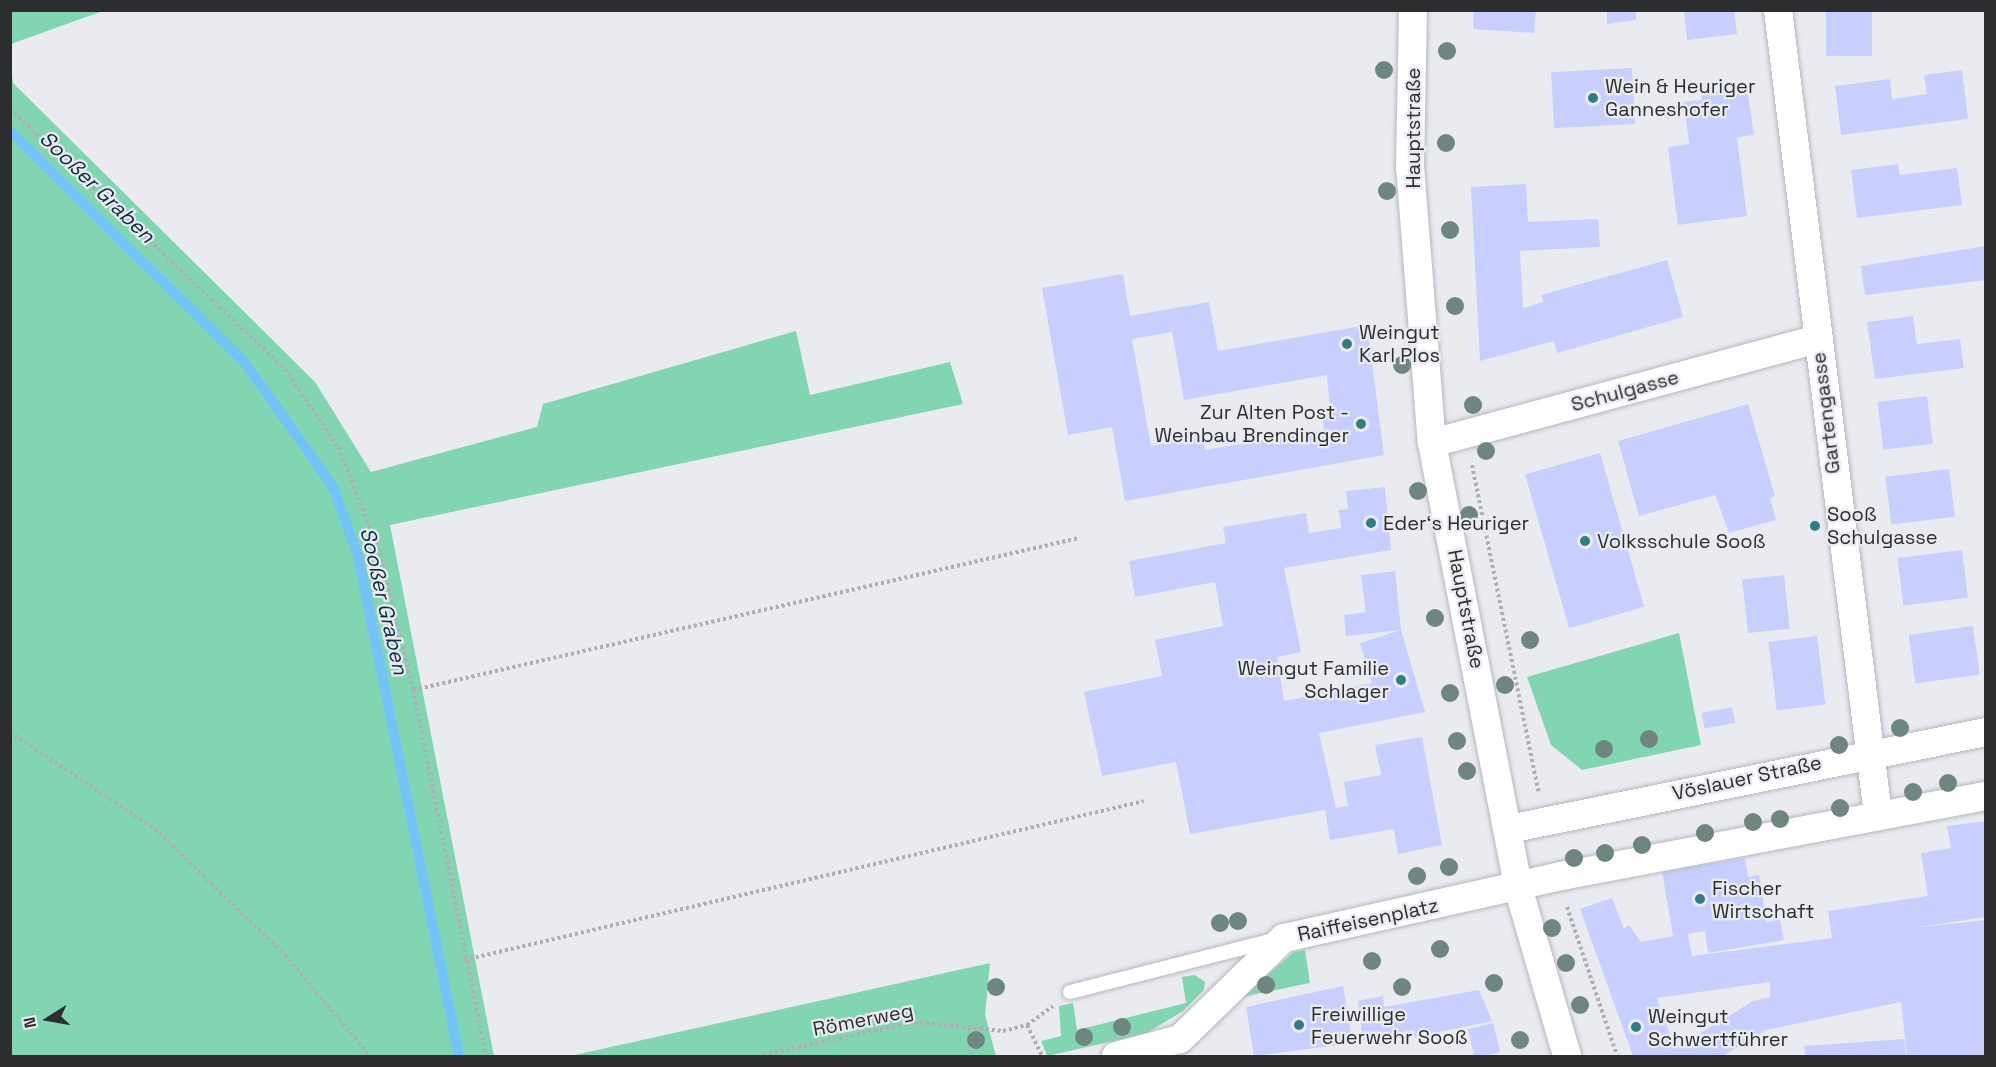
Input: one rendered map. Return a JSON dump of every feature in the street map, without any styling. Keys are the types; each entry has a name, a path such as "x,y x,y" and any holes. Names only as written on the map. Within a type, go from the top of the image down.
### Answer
{"street":[{"name":"Hauptstraße","path":"1413,10 1410,166 1432,443 1509,829 1518,887 1567,1056"},
{"name":"Gartengasse","path":"1778,10 1867,752 1878,815"},
{"name":"Schulgasse","path":"1432,443 1818,339"},
{"name":"Vöslauer Straße","path":"1509,829 1867,752 1986,732"},
{"path":"1518,887 1562,876 1986,796"},
{"name":"Raiffeisenplatz","path":"1116,1056 1180,1039 1284,938 1518,887"}],"lane":[{"path":"1070,992 1284,938"}],"path":[{"path":"10,109 285,369 342,458 380,553 413,690 464,960 486,1056"},
{"path":"1466,434 1535,783 1548,821"},
{"path":"413,690 1079,538"},
{"path":"10,732 155,830 285,956 370,1056"},
{"path":"464,960 1144,801"},
{"path":"1562,876 1571,927 1617,1056"},
{"name":"Römerweg","path":"757,1056 914,1022 1004,1031 1027,1025 1070,992"},
{"path":"1027,1025 1042,1056"}],"green space":[{"path":"11,10 103,10 103,11 11,44"},
{"path":"11,69 13,83 315,382 371,472 537,427 543,404 796,331 810,395 950,362 963,404 390,525 494,1056 11,1056"},
{"path":"1679,633 1701,745 1582,770 1551,745 1527,677"},
{"path":"1305,950 1310,983 1242,997 1294,952"},
{"path":"990,963 985,1015 996,1056 570,1056"},
{"path":"1195,975 1205,982 1204,990 1183,1011 1145,1034 1047,1056 1041,1041 1061,1036 1059,1006 1073,1003 1077,1030 1186,1003 1182,977"}],"building":[{"path":"1474,10 1536,10 1534,33 1473,29"},
{"path":"1607,10 1636,10 1636,20 1607,24"},
{"path":"1684,10 1734,10 1737,34 1687,40"},
{"path":"1826,10 1872,10 1872,56 1826,56"},
{"name":"Wein & Heuriger Ganneshofer","path":"1632,68 1635,124 1554,128 1551,72"},
{"path":"1962,70 1968,119 1841,135 1835,86 1890,79 1892,99 1927,94 1924,75"},
{"path":"1747,87 1754,135 1737,137 1747,216 1678,225 1668,147 1689,144 1684,102 1702,100 1701,93"},
{"path":"1898,164 1900,175 1957,168 1962,205 1857,218 1851,170"},
{"path":"1526,184 1528,222 1598,219 1600,247 1520,251 1523,308 1543,302 1541,295 1667,260 1683,317 1557,353 1554,341 1480,361 1471,187"},
{"path":"1986,246 1986,280 1865,295 1861,266"},
{"path":"1123,274 1130,316 1209,302 1218,351 1367,325 1384,455 1125,501 1112,427 1068,435 1042,288","holes":["1172,332 1184,400 1327,375 1330,410 1322,411 1324,430 1205,450 1203,436 1151,446 1132,339"]},
{"path":"1913,316 1917,344 1960,339 1964,368 1875,379 1867,322"},
{"path":"1927,396 1933,444 1883,450 1877,402"},
{"path":"1748,404 1775,496 1770,498 1776,520 1729,533 1715,495 1639,516 1618,441"},
{"name":"Volksschule Sooß","path":"1600,453 1644,607 1569,628 1525,474"},
{"path":"1949,469 1955,517 1891,524 1885,477"},
{"path":"1385,487 1391,550 1284,568 1301,652 1277,657 1284,701 1372,683 1360,643 1401,630 1425,712 1319,733 1336,808 1348,806 1344,782 1381,775 1375,745 1422,737 1442,845 1398,854 1394,829 1330,840 1325,810 1190,834 1176,762 1102,776 1084,692 1162,676 1155,640 1223,626 1215,582 1135,597 1129,561 1226,543 1223,527 1306,513 1309,533 1341,528 1339,510 1348,509 1346,491"},
{"path":"1962,550 1968,598 1903,606 1897,558"},
{"path":"1395,571 1401,630 1346,636 1344,615 1366,612 1361,575"},
{"path":"1784,575 1790,629 1748,633 1742,579"},
{"path":"1973,626 1980,675 1915,684 1909,635"},
{"path":"1817,636 1825,704 1777,710 1768,642"},
{"path":"1732,707 1735,723 1705,729 1702,713"},
{"path":"1986,821 1986,917 1912,928 1986,920 1986,1056 1907,1056 1901,1002 1766,1030 1723,1056 1633,1056 1580,909 1612,898 1624,929 1629,925 1641,942 1673,936 1662,872 1745,858 1748,877 1759,875 1767,922 1780,919 1784,940 1708,953 1705,931 1688,934 1692,956 1832,938 1828,911 1928,896 1921,853 1951,848 1947,826","holes":["1770,982 1770,997 1753,1001 1675,1049 1657,998"]},
{"name":"Freiwillige Feuerwehr Sooß","path":"1343,986 1353,1043 1254,1056 1246,1007"},
{"path":"1479,990 1492,1021 1415,1037 1414,1030 1363,1040 1358,1001 1383,996 1384,1007"},
{"path":"1493,1023 1500,1052 1474,1056 1468,1029"},
{"path":"1904,1039 1906,1056 1805,1056 1804,1046"}],"waterway":[{"name":"Sooßer Graben","path":"10,131 246,364 333,487 358,556 459,1056"}],"place":[{"name":"Wein & Heuriger Ganneshofer","path":"1593,98"},
{"name":"Weingut Karl Plos","path":"1347,344"},
{"name":"Zur Alten Post - Weinbau Brendinger","path":"1361,424"},
{"name":"Eder‘s Heuriger","path":"1371,523"},
{"name":"Sooß Schulgasse","path":"1815,526"},
{"name":"Volksschule Sooß","path":"1585,541"},
{"name":"Weingut Familie Schlager","path":"1401,680"},
{"name":"Fischer Wirtschaft","path":"1700,899"},
{"name":"Freiwillige Feuerwehr Sooß","path":"1299,1025"},
{"name":"Weingut Schwertführer","path":"1636,1027"}]}
